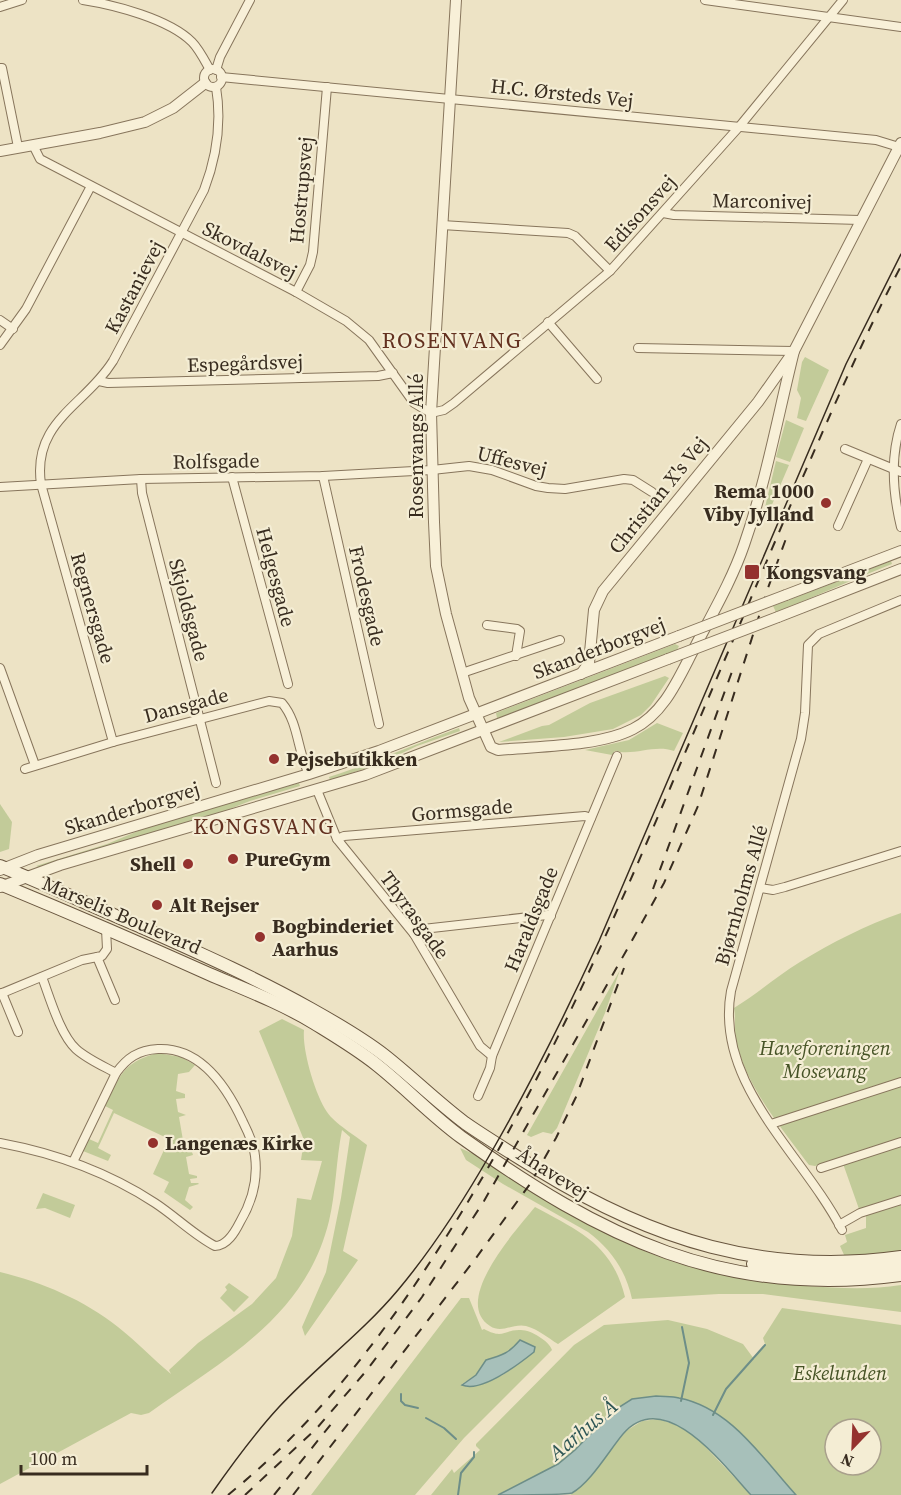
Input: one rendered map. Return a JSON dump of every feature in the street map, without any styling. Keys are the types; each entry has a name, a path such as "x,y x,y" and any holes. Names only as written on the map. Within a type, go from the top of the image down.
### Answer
{"main road":[{"name":"Marselis Boulevard","path":"1,868 235,969"},
{"name":"Marselis Boulevard","path":"1,885 229,982"},
{"name":"Åhavevej","path":"235,969 311,1009 361,1039 448,1110 516,1157 601,1206 652,1229 705,1247 768,1259 837,1263 901,1257"},
{"name":"Åhavevej","path":"229,982 310,1021 355,1049 376,1064 460,1136 570,1208 645,1246 699,1264 766,1277 837,1281 901,1275"},
{"path":"652,1229 724,1257 789,1271 837,1272 901,1266"}],"street":[{"path":"0,7 22,0"},
{"path":"0,151 100,133 145,122 210,85 220,83 216,72 194,44 173,29 99,2 83,0"},
{"path":"216,72 220,57 250,0"},
{"name":"Rosenvangs Allé","path":"456,0 430,413 432,470 436,566 462,673 483,731"},
{"path":"705,0 901,27"},
{"name":"Edisonsvej","path":"430,413 444,410 454,403 610,271 739,127 843,0"},
{"path":"0,68 2,68 18,147"},
{"path":"210,85 204,75 216,72"},
{"name":"H.C. Ørsteds Vej","path":"216,72 327,87 876,140 900,145"},
{"name":"Kastanievej","path":"41,483 39,466 47,438 55,424 99,381 113,361 204,190 216,150 219,109 210,85"},
{"name":"Hostrupsvej","path":"296,292 310,265 313,252 327,87"},
{"name":"Skovdalsvej","path":"33,145 40,159 296,292 360,331 369,340 414,403 430,413"},
{"name":"Christian X's Vej","path":"581,675 589,663 594,610 603,591 758,402 794,351 900,145"},
{"path":"0,345 26,309 91,186"},
{"name":"Marconivej","path":"663,213 860,220"},
{"path":"442,225 568,233 575,236 610,271"},
{"path":"0,320 13,329"},
{"path":"548,322 597,380"},
{"path":"638,348 794,351"},
{"name":"Christian X's Vej","path":"483,731 489,745 498,750 588,741 612,737 633,729 650,717 664,702 679,679 743,547 760,494 794,351"},
{"name":"Espegårdsvej","path":"99,381 108,383 378,376 393,373"},
{"path":"901,424 895,449 896,508 901,528"},
{"path":"845,449 897,471"},
{"path":"838,526 868,459"},
{"name":"Uffesvej","path":"432,470 480,467 536,486 565,489 624,479 633,480 652,492"},
{"name":"Rolfsgade","path":"0,487 41,483 323,476 432,470"},
{"name":"Frodesgade","path":"323,476 379,724"},
{"name":"Helgesgade","path":"232,477 288,684"},
{"name":"Skjoldsgade","path":"141,480 142,493 216,783"},
{"name":"Regnersgade","path":"41,483 113,742"},
{"name":"Skanderborgvej","path":"1,868 132,826 309,774 386,748 901,551"},
{"name":"Skanderborgvej","path":"1,885 60,864 365,775 901,570"},
{"name":"Bjørnholms Allé","path":"901,600 819,634 808,645 805,713 801,739 731,991 728,1016 729,1035 740,1071 750,1091 840,1227 860,1213 901,1200"},
{"path":"487,625 520,631 516,656"},
{"path":"462,673 560,640"},
{"path":"0,668 35,765"},
{"name":"Dansgade","path":"25,769 113,742 269,701 282,703 290,715 309,774"},
{"name":"Haraldsgade","path":"478,1096 490,1068 492,1056 617,756"},
{"path":"309,774 317,790"},
{"name":"Thyrasgade","path":"317,790 337,839 414,934 480,1046 492,1056"},
{"name":"Gormsgade","path":"337,839 344,836 585,816 591,818"},
{"path":"760,888 773,890 785,887 901,851"},
{"path":"414,934 423,929 551,916"},
{"path":"18,1032 1,994 82,960 102,956 107,949 106,929"},
{"path":"97,957 115,1000"},
{"path":"42,977 67,1038 74,1048 116,1073"},
{"path":"0,1143 73,1162 127,1186 215,1246 225,1243 240,1224 253,1193 256,1176 255,1155 249,1135 230,1097 206,1067 194,1058 178,1051 151,1050 136,1054 124,1061 73,1162"},
{"path":"771,1124 901,1082"},
{"path":"821,1168 901,1142"}],"green space":[{"path":"805,357 829,370 806,421 797,418 801,398 797,390"},
{"path":"786,420 804,428 790,462 776,457"},
{"path":"776,461 789,465 765,521 762,520"},
{"path":"891,561 892,564 776,612 773,606"},
{"path":"675,644 679,646 677,650 506,717 497,718 496,713"},
{"path":"665,676 669,678 651,705 641,715 613,729 564,737 499,742 549,725 590,703"},
{"path":"657,723 683,733 674,751 659,749 615,751 612,755 585,750 629,740"},
{"path":"459,728 460,731 417,746 379,764 330,780 329,777"},
{"path":"299,783 300,786 217,814 36,866 107,844 150,826"},
{"path":"0,804 12,822 9,849 0,852"},
{"name":"Haveforeningen Mosevang","path":"901,913 901,1196 859,1209 841,1158 815,1166 809,1165 766,1106 741,1058 736,1041 734,1008 792,967 824,948"},
{"path":"620,970 605,1013 557,1128 552,1134 543,1132 531,1137 527,1135"},
{"path":"282,1019 304,1030 310,1072 327,1112 367,1145 343,1251 358,1260 305,1336 302,1327 326,1272 341,1198 350,1137 342,1130 329,1221 317,1255 301,1284 281,1310 233,1354 149,1413 141,1415 131,1413 0,1484 0,1272 47,1287 91,1308 125,1333 171,1374 169,1370 198,1343 252,1304 276,1278 292,1236 297,1198 311,1200 322,1161 301,1160 304,1140 259,1031"},
{"path":"157,1053 181,1057 195,1065 189,1072 178,1074 176,1091 185,1094 185,1098 176,1099 178,1112 186,1115 179,1117 185,1152 192,1152 193,1155 186,1157 189,1174 197,1176 197,1178 190,1179 191,1183 199,1184 189,1187 185,1200 193,1207 190,1210 164,1192 169,1182 153,1174 169,1139 114,1113 98,1148 111,1155 108,1161 83,1151 89,1139 98,1143 113,1110 105,1106 124,1072 136,1061"},
{"path":"460,1148 476,1155 557,1206 599,1229 662,1258 722,1275 785,1284 854,1288 901,1285 901,1312 763,1294 632,1299 622,1270 596,1239 588,1232 503,1184 466,1160"},
{"path":"43,1193 75,1205 70,1218 45,1208 36,1209"},
{"path":"901,1204 901,1251 845,1257 840,1246 847,1242 845,1235 866,1228 866,1215"},
{"path":"535,1207 592,1241 612,1264 625,1297 558,1344 539,1331 526,1326 494,1328 480,1315 478,1300 482,1283 491,1265"},
{"path":"229,1283 249,1297 234,1312 220,1298 227,1290 225,1287"},
{"path":"461,1298 469,1298 482,1330 500,1334 525,1330 539,1337 552,1350 464,1438 415,1495 311,1495","holes":["520,1340 535,1347 534,1352 503,1375 467,1387 462,1384 476,1375 486,1360 505,1353"]},
{"name":"Eskelunden","path":"782,1308 901,1325 901,1495 796,1495 746,1438 725,1420 680,1398 575,1450 558,1464 498,1495 431,1495 452,1469 454,1473 480,1450 476,1444 574,1345 604,1325 668,1320 707,1329 743,1344 754,1359 765,1344 763,1338"},
{"path":"659,1419 681,1427 699,1440 751,1495 570,1495 584,1484 626,1431 642,1421"}],"water":[{"path":"520,1340 535,1347 534,1352 500,1376 479,1385 462,1385 476,1375 486,1360 505,1353"},
{"path":"656,1396 679,1398 715,1412 745,1437 796,1495 751,1495 710,1450 693,1436 675,1424 657,1419 639,1421 623,1434 593,1474 572,1493 498,1495 558,1464 613,1411 632,1399"}],"waterway":[{"path":"681,1401 689,1363 682,1327"},
{"path":"713,1415 726,1389 765,1345"},
{"path":"401,1394 401,1401 405,1405 418,1408"},
{"path":"426,1418 444,1428 456,1439"},
{"path":"458,1495 461,1473 474,1457 474,1452"}],"tram line":[{"path":"212,1493 279,1407 370,1321 411,1274 459,1205 506,1125 548,1048 599,941 846,364 901,254"}],"railway":[{"path":"228,1495 295,1434 355,1367 433,1257 518,1114 598,952 828,419 901,266"},
{"path":"245,1495 317,1428 367,1370 422,1297 484,1201 625,953 664,883 698,806 788,533"},
{"path":"653,889 734,666"},
{"path":"293,1495 476,1258 530,1184 576,1097 624,968"},
{"path":"274,1495 336,1418"}],"place":[{"name":"Rema 1000 Viby Jylland","path":"826,503"},
{"name":"Kongsvang","path":"752,572"},
{"name":"Pejsebutikken","path":"274,759"},
{"name":"PureGym","path":"233,859"},
{"name":"Shell","path":"188,864"},
{"name":"Alt Rejser","path":"157,905"},
{"name":"Bogbinderiet Aarhus","path":"260,937"},
{"name":"Langenæs Kirke","path":"153,1143"}],"district":[{"name":"ROSENVANG","path":"452,340"},
{"name":"KONGSVANG","path":"264,826"}],"water label":[{"name":"Aarhus Å","path":"583,1429"}]}
